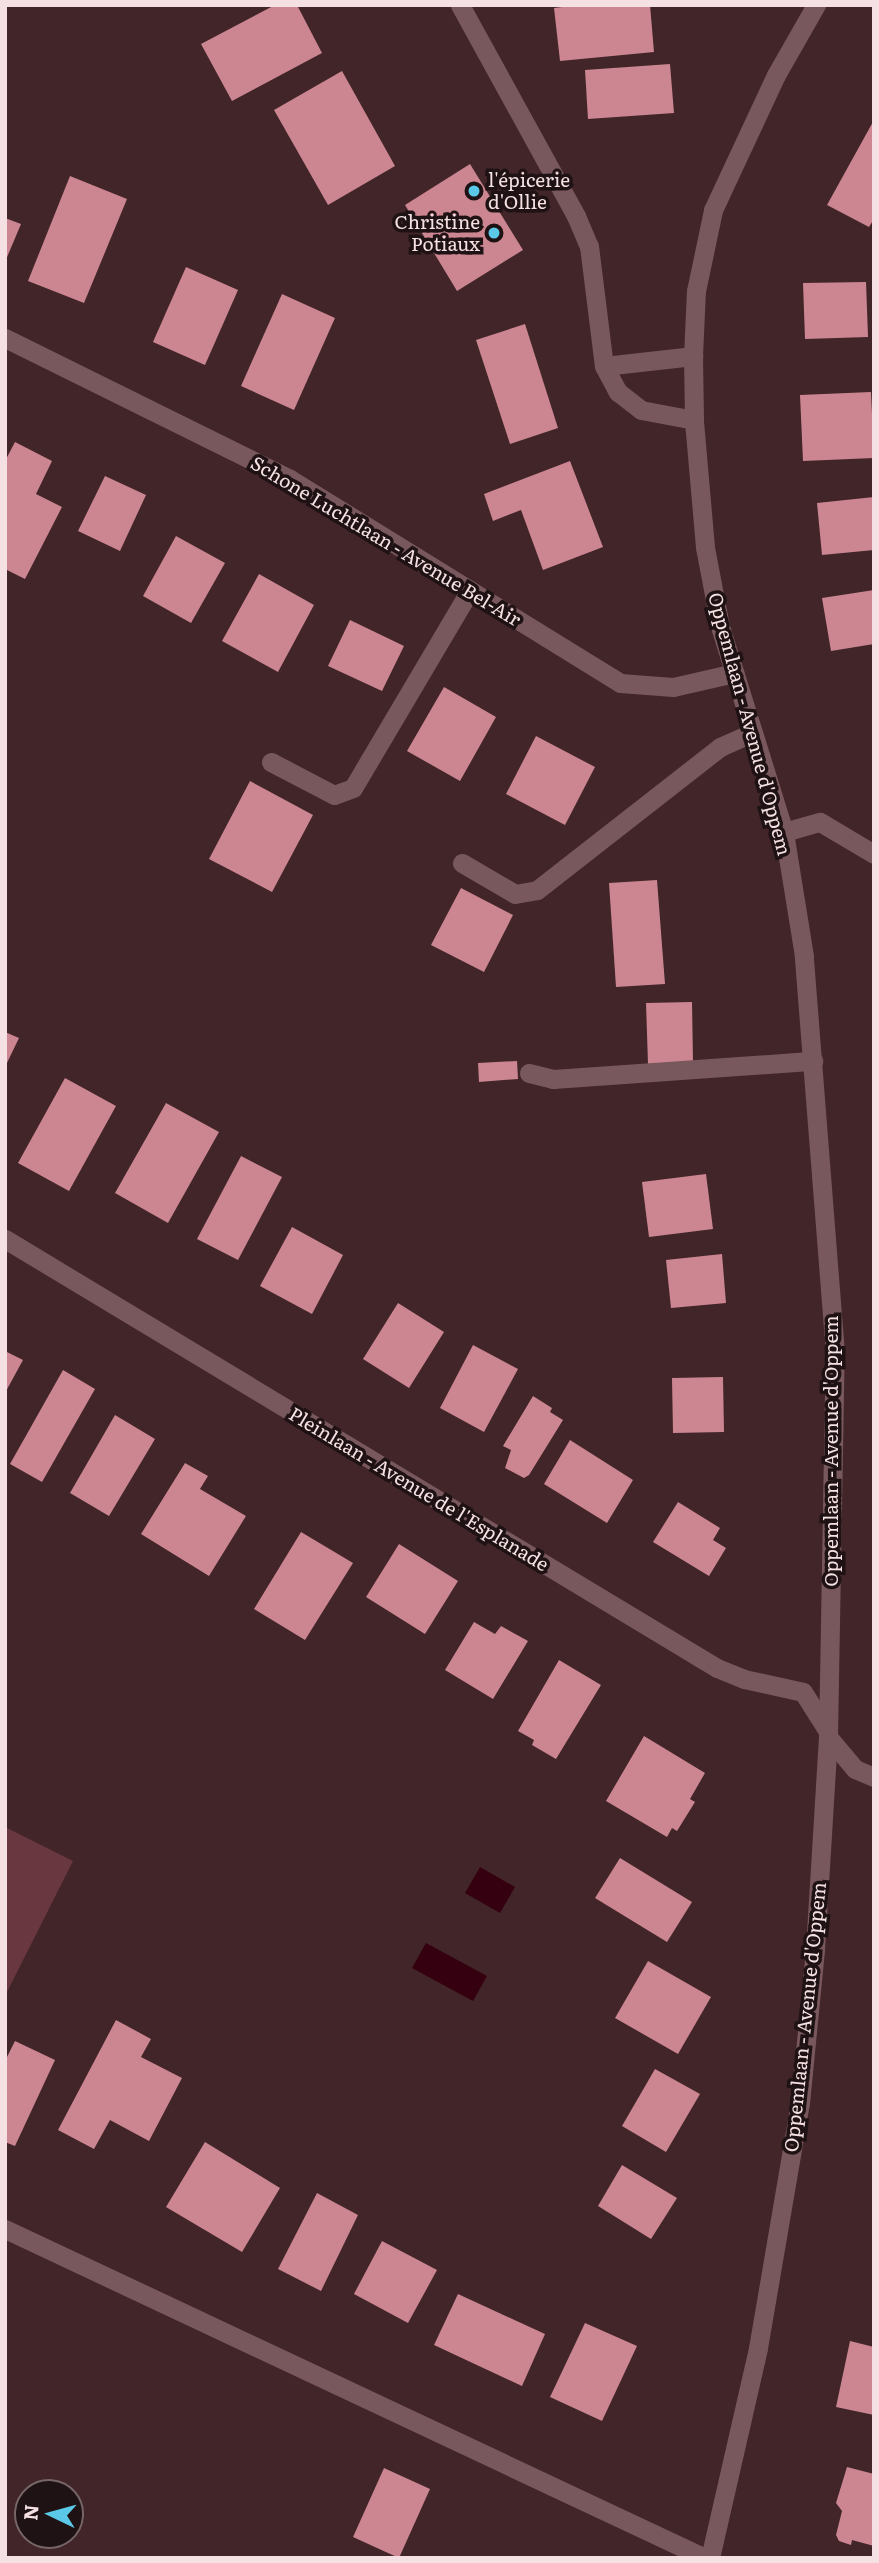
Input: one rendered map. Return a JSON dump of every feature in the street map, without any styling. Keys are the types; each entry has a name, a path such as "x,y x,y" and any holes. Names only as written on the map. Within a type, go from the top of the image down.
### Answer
{"street":[{"path":"460,5 557,180 589,246 604,366 618,392 641,410 694,420"},
{"name":"Oppemlaan - Avenue d'Oppem","path":"707,2558 758,2348 800,2103 816,1949 828,1734 835,1353 804,956 783,832 720,626 705,547 694,420 693,356 696,291 713,210 776,75 816,5"},
{"name":"Schone Luchtlaan - Avenue Bel-Air","path":"5,338 290,479 620,682 673,687 734,673"},
{"path":"604,366 693,356"},
{"path":"271,762 334,795 353,788 470,590"},
{"path":"462,863 515,894 537,890 720,747 753,732"},
{"path":"783,832 820,822 874,854"},
{"path":"529,1073 553,1079 813,1061"},
{"name":"Pleinlaan - Avenue de l'Esplanade","path":"5,1239 717,1668 744,1679 803,1692 828,1734 855,1769 874,1777"},
{"path":"5,2229 707,2558"}],"shaded area":[{"path":"5,1827 73,1861 5,1996"},
{"path":"480,1867 515,1887 500,1913 465,1893"},
{"path":"426,1943 487,1976 473,2001 412,1968"}],"building":[{"path":"275,5 297,5 322,53 232,101 201,44"},
{"path":"579,5 650,5 654,52 560,61 554,8"},
{"path":"670,64 674,113 588,119 585,70"},
{"path":"342,71 395,166 328,205 274,110"},
{"path":"874,120 874,219 869,227 827,205"},
{"path":"470,164 523,250 457,291 405,205"},
{"path":"70,176 127,199 84,303 28,281"},
{"path":"5,218 21,224 5,262"},
{"path":"186,267 238,290 205,365 153,342"},
{"path":"866,282 868,337 805,339 803,283"},
{"path":"282,294 335,318 294,410 241,386"},
{"path":"525,324 558,428 510,444 476,340"},
{"path":"871,392 874,458 803,461 800,395"},
{"path":"15,442 52,461 36,494 62,507 25,579 5,569 5,461"},
{"path":"570,461 603,547 543,570 521,510 493,521 484,494"},
{"path":"105,476 146,495 120,551 78,531"},
{"path":"874,497 874,550 822,555 817,503"},
{"path":"176,536 225,563 191,623 143,596"},
{"path":"259,574 314,605 278,672 222,641"},
{"path":"874,590 874,644 831,651 822,598"},
{"path":"350,620 404,646 382,691 328,666"},
{"path":"444,687 496,717 460,781 407,751"},
{"path":"536,736 595,767 565,825 506,794"},
{"path":"250,781 313,815 272,892 209,859"},
{"path":"657,880 665,984 616,987 609,883"},
{"path":"461,888 513,915 484,972 431,945"},
{"path":"692,1002 693,1062 648,1064 646,1003"},
{"path":"5,1032 19,1038 5,1067"},
{"path":"517,1061 518,1079 479,1082 478,1063"},
{"path":"65,1078 116,1106 69,1191 18,1163"},
{"path":"166,1103 219,1132 168,1223 115,1193"},
{"path":"241,1156 282,1177 238,1260 197,1239"},
{"path":"706,1174 713,1229 649,1237 642,1182"},
{"path":"292,1227 343,1255 312,1314 260,1286"},
{"path":"722,1254 726,1303 671,1308 666,1260"},
{"path":"398,1303 444,1332 409,1388 363,1359"},
{"path":"473,1345 518,1369 484,1432 440,1408"},
{"path":"5,1351 23,1360 5,1393"},
{"path":"63,1370 95,1389 42,1482 10,1464"},
{"path":"723,1377 724,1432 673,1433 672,1378"},
{"path":"533,1396 552,1408 550,1412 563,1420 529,1475 524,1478 505,1468 511,1450 503,1446"},
{"path":"115,1415 155,1439 109,1516 70,1493"},
{"path":"570,1440 633,1480 607,1523 544,1484"},
{"path":"185,1463 208,1476 200,1489 246,1516 209,1576 141,1534"},
{"path":"678,1502 720,1528 713,1540 726,1548 709,1576 653,1542"},
{"path":"301,1532 353,1563 305,1640 254,1609"},
{"path":"399,1544 458,1581 425,1634 366,1597"},
{"path":"474,1622 495,1634 501,1626 528,1641 493,1699 445,1670"},
{"path":"559,1660 601,1685 556,1759 532,1745 534,1740 518,1731"},
{"path":"644,1736 705,1773 690,1799 695,1802 677,1831 672,1828 667,1837 606,1801"},
{"path":"620,1858 692,1902 667,1942 595,1898"},
{"path":"648,1961 711,1997 678,2054 615,2018"},
{"path":"116,2020 151,2039 141,2057 182,2078 149,2141 110,2120 94,2149 58,2130"},
{"path":"15,2041 55,2060 15,2146 5,2142 5,2061"},
{"path":"655,2069 700,2094 666,2152 622,2126"},
{"path":"205,2142 280,2188 242,2252 166,2207"},
{"path":"622,2165 677,2198 651,2239 598,2206"},
{"path":"317,2193 358,2215 321,2291 278,2269"},
{"path":"382,2241 437,2270 408,2323 354,2294"},
{"path":"458,2294 545,2334 522,2386 434,2345"},
{"path":"585,2323 637,2346 602,2421 550,2397"},
{"path":"850,2341 874,2347 874,2415 836,2407"},
{"path":"847,2467 874,2474 874,2546 852,2540 851,2545 839,2541 836,2535 842,2511 836,2503"},
{"path":"384,2468 430,2489 399,2558 353,2537"}],"place":[{"name":"l'épicerie d'Ollie","path":"474,191"},
{"name":"Christine Potiaux","path":"494,233"}]}
